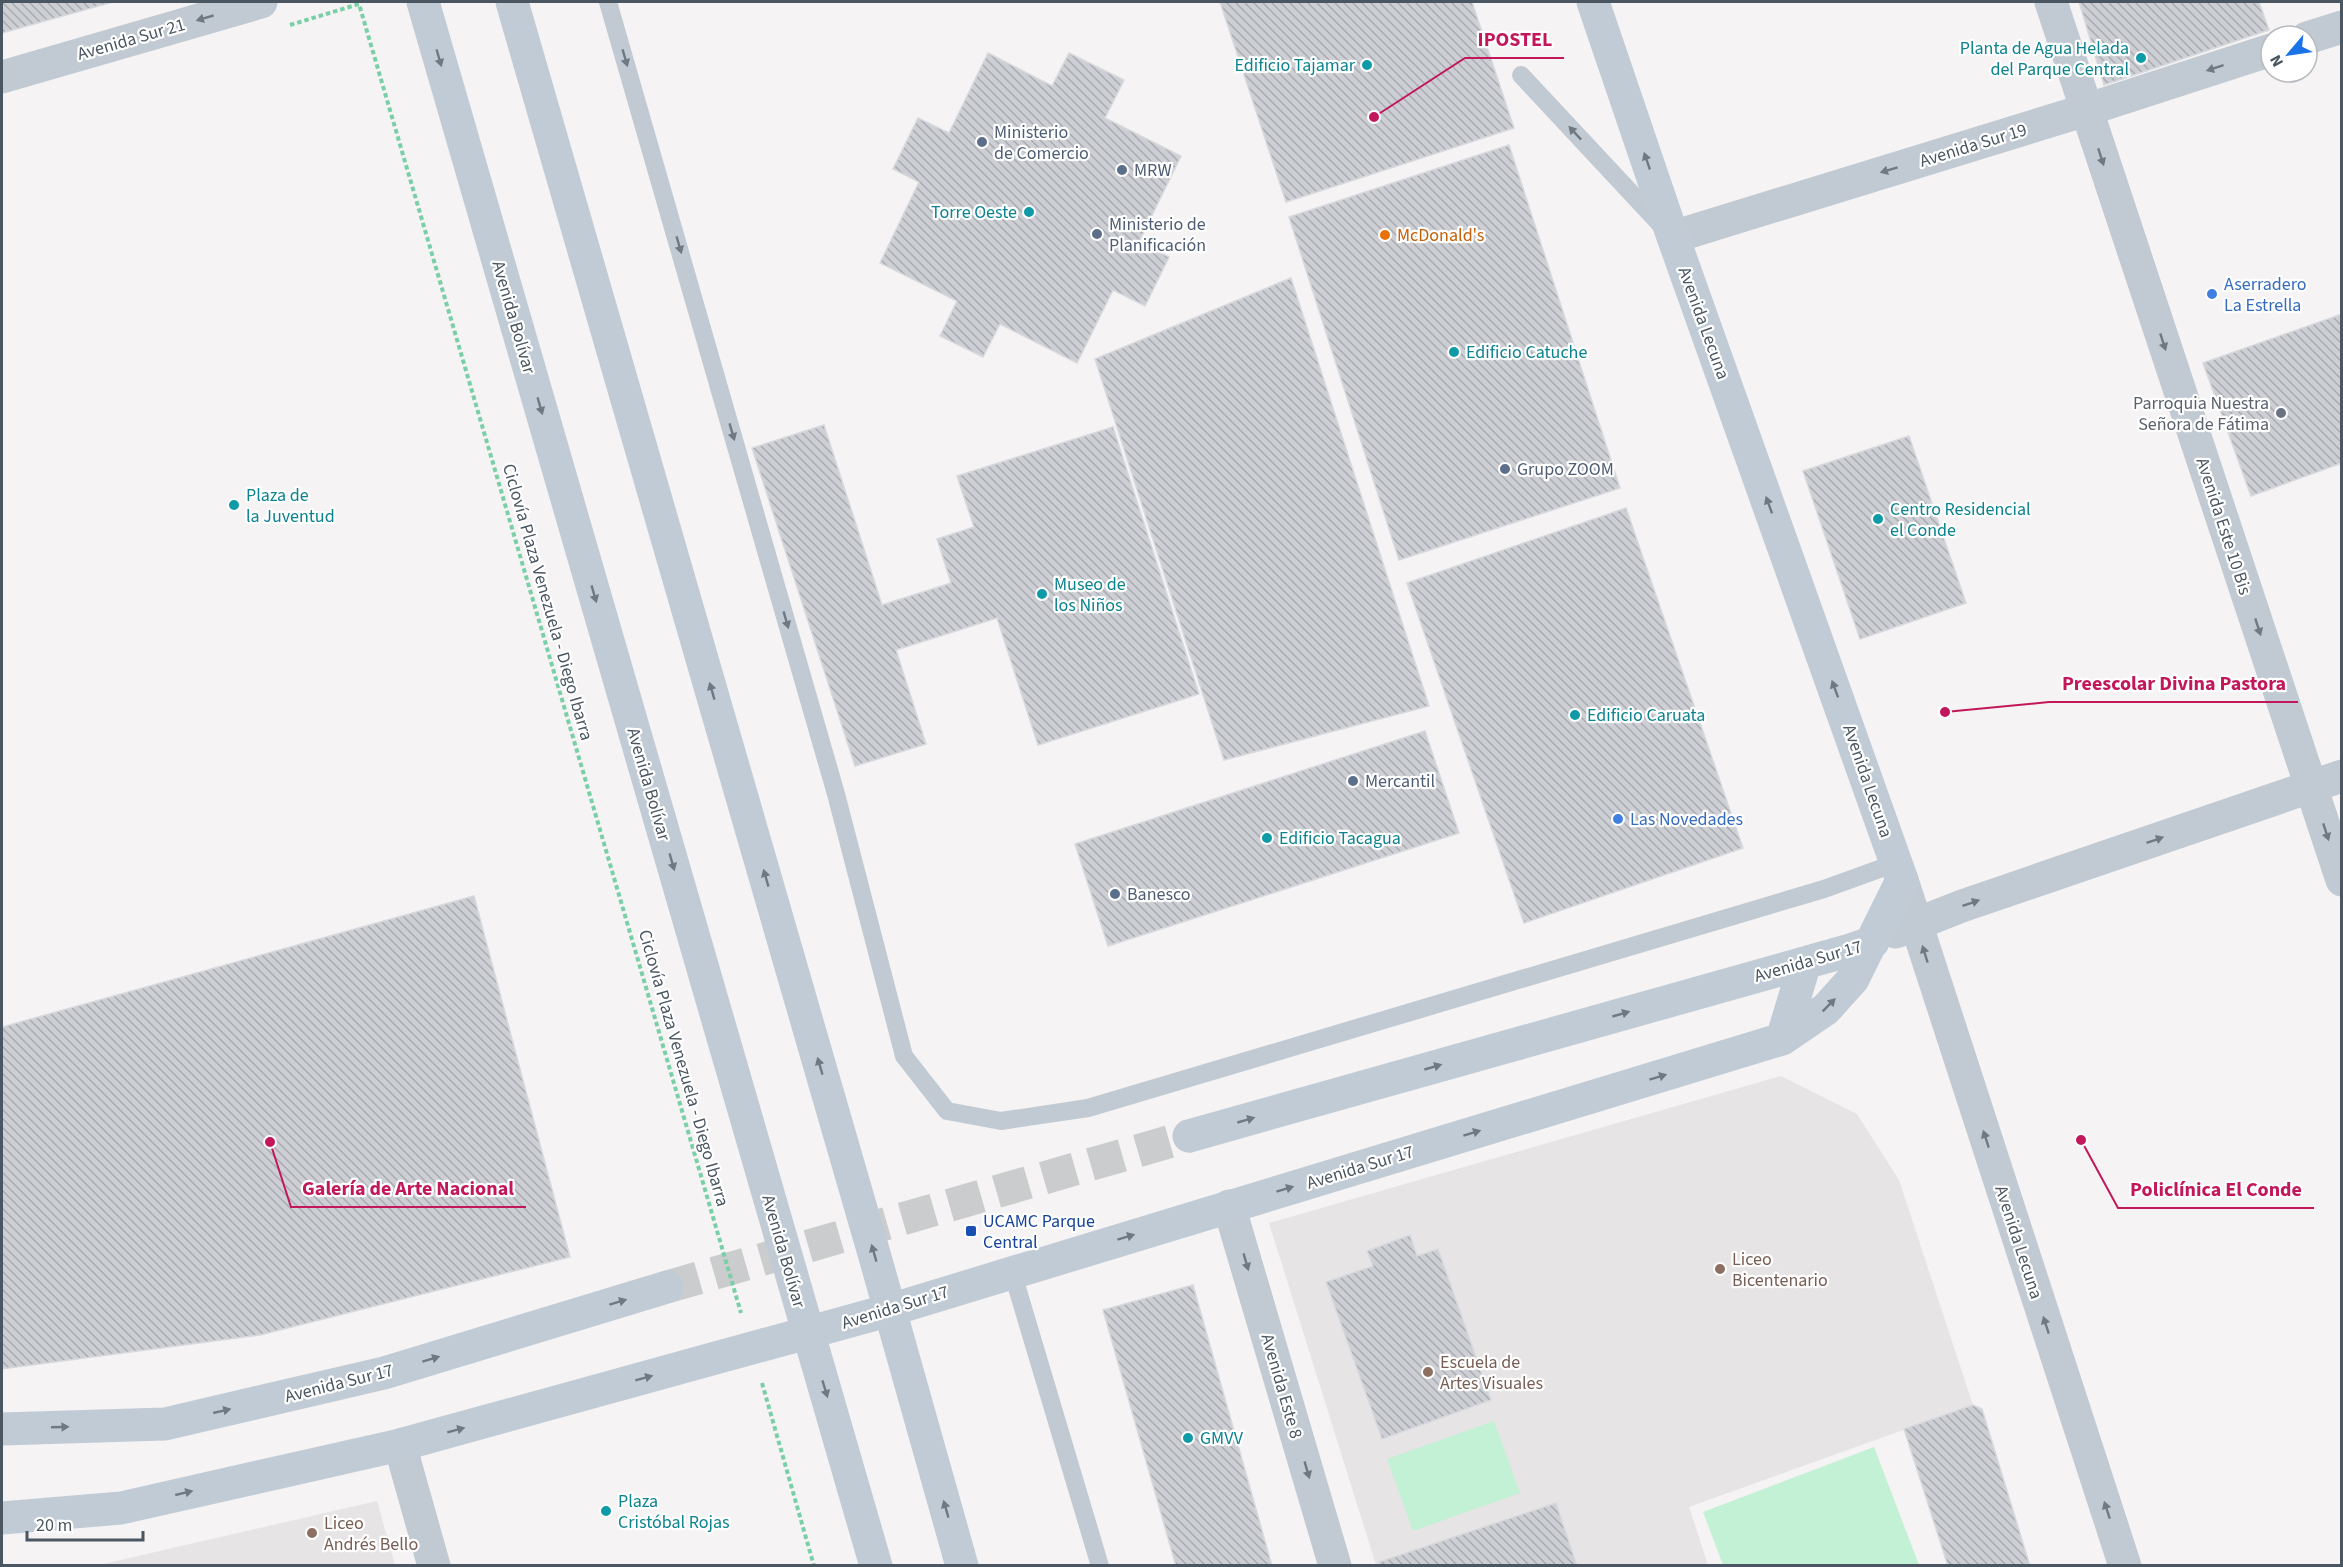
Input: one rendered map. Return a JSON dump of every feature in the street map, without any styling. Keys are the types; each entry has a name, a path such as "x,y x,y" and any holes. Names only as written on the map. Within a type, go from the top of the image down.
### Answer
{"main road":[{"name":"Avenida Bolívar","path":"423,2 876,1566"},
{"path":"512,2 962,1566"},
{"name":"Avenida Lecuna","path":"1593,2 1673,237 1899,871"},
{"name":"Avenida Sur 17","path":"2,1518 121,1508 400,1445 890,1310 1012,1271 1782,1039 1826,1009 1853,979 1873,942 1899,871"},
{"name":"Avenida Sur 17","path":"1189,1136 1873,942"},
{"path":"1782,1039 1805,963"},
{"name":"Avenida Sur 17","path":"2,1429 165,1424 384,1373 668,1287"}],"street":[{"name":"Avenida Sur 21","path":"2,77 261,2"},
{"name":"Avenida Este 10 Bis","path":"2051,2 2342,880"},
{"path":"2319,34 2342,27"},
{"name":"Avenida Sur 19","path":"1673,237 2086,110 2259,54"},
{"name":"Avenida Sur 17","path":"1873,942 1916,923 2342,776"},
{"name":"Avenida Lecuna","path":"1899,871 2125,1566"},
{"name":"Avenida Este 8","path":"1229,1206 1335,1566"},
{"path":"400,1445 434,1566"}],"lane":[{"path":"608,2 832,783 904,1056 947,1111 1001,1121 1088,1108 1824,889 1899,871"},
{"path":"1521,75 1673,237"},
{"path":"1012,1271 1100,1566"}],"path":[{"name":"Ciclovía Plaza Venezuela - Diego Ibarra","path":"281,27 359,4 814,1566"}],"shaded area":[{"path":"1781,1076 1857,1114 1899,1180 1973,1405 1689,1507 1708,1565 1376,1565 1269,1223"},
{"name":"Liceo Andrés Bello","path":"377,1501 395,1565 99,1565"}],"green space":[{"path":"1494,1421 1520,1493 1413,1531 1387,1459"},
{"path":"1874,1447 1919,1565 1723,1565 1703,1512"}],"building":[{"path":"2,2 113,2 2,33"},
{"name":"Edificio Tajamar","path":"1220,2 1472,2 1514,128 1286,202"},
{"name":"Planta de Agua Helada del Parque Central","path":"2079,2 2259,2 2267,24 2259,24 2259,33 2104,85"},
{"name":"Torre Oeste","path":"988,53 1052,86 1069,53 1124,80 1105,118 1181,156 1139,242 1169,257 1145,306 1113,290 1077,363 1000,324 983,357 940,336 957,301 880,263 919,182 893,169 918,118 949,133"},
{"name":"Edificio Catuche","path":"1509,145 1620,488 1399,560 1289,217"},
{"path":"1291,278 1429,706 1224,760 1095,359"},
{"name":"Parroquia Nuestra Señora de Fátima","path":"2342,314 2342,463 2251,496 2203,363"},
{"name":"Museo de los Niños","path":"824,425 882,605 951,583 937,539 974,527 957,476 1113,427 1199,694 1038,745 997,618 896,650 926,744 855,766 752,448"},
{"name":"Centro Residencial el Conde","path":"1909,436 1966,603 1860,639 1803,471"},
{"name":"Edificio Caruata","path":"1626,508 1743,848 1524,923 1407,583"},
{"name":"Edificio Tacagua","path":"1425,731 1459,833 1108,946 1075,844"},
{"path":"474,896 570,1257 260,1335 2,1369 2,1027"},
{"path":"1410,1235 1417,1256 1438,1249 1491,1400 1382,1439 1326,1282 1373,1266 1367,1251"},
{"name":"GMVV","path":"1193,1285 1272,1566 1176,1566 1103,1310"},
{"path":"1973,1405 1982,1409 2030,1566 1948,1566 1904,1429"},
{"path":"1556,1503 1577,1566 1380,1566 1379,1562"}],"tunnel":[{"path":"667,1287 1189,1136"}],"place":[{"name":"Planta de Agua Helada del Parque Central","path":"2141,58"},
{"name":"Edificio Tajamar","path":"1367,65"},
{"name":"IPOSTEL","path":"1374,117"},
{"name":"Ministerio de Comercio","path":"982,142"},
{"name":"MRW","path":"1122,170"},
{"name":"Torre Oeste","path":"1029,212"},
{"name":"Ministerio de Planificación","path":"1097,234"},
{"name":"McDonald's","path":"1385,235"},
{"name":"Aserradero La Estrella","path":"2212,294"},
{"name":"Edificio Catuche","path":"1454,352"},
{"name":"Parroquia Nuestra Señora de Fátima","path":"2281,413"},
{"name":"Grupo ZOOM","path":"1505,469"},
{"name":"Plaza de la Juventud","path":"234,505"},
{"name":"Centro Residencial el Conde","path":"1878,519"},
{"name":"Museo de los Niños","path":"1042,594"},
{"name":"Preescolar Divina Pastora","path":"1945,712"},
{"name":"Edificio Caruata","path":"1575,715"},
{"name":"Mercantil","path":"1353,781"},
{"name":"Las Novedades","path":"1618,819"},
{"name":"Edificio Tacagua","path":"1267,838"},
{"name":"Banesco","path":"1115,894"},
{"name":"Policlínica El Conde","path":"2081,1140"},
{"name":"Galería de Arte Nacional","path":"270,1142"},
{"name":"UCAMC Parque Central","path":"971,1231"},
{"name":"Liceo Bicentenario","path":"1720,1269"},
{"name":"Escuela de Artes Visuales","path":"1428,1372"},
{"name":"GMVV","path":"1188,1438"},
{"name":"Plaza Cristóbal Rojas","path":"606,1511"},
{"name":"Liceo Andrés Bello","path":"312,1533"}]}
